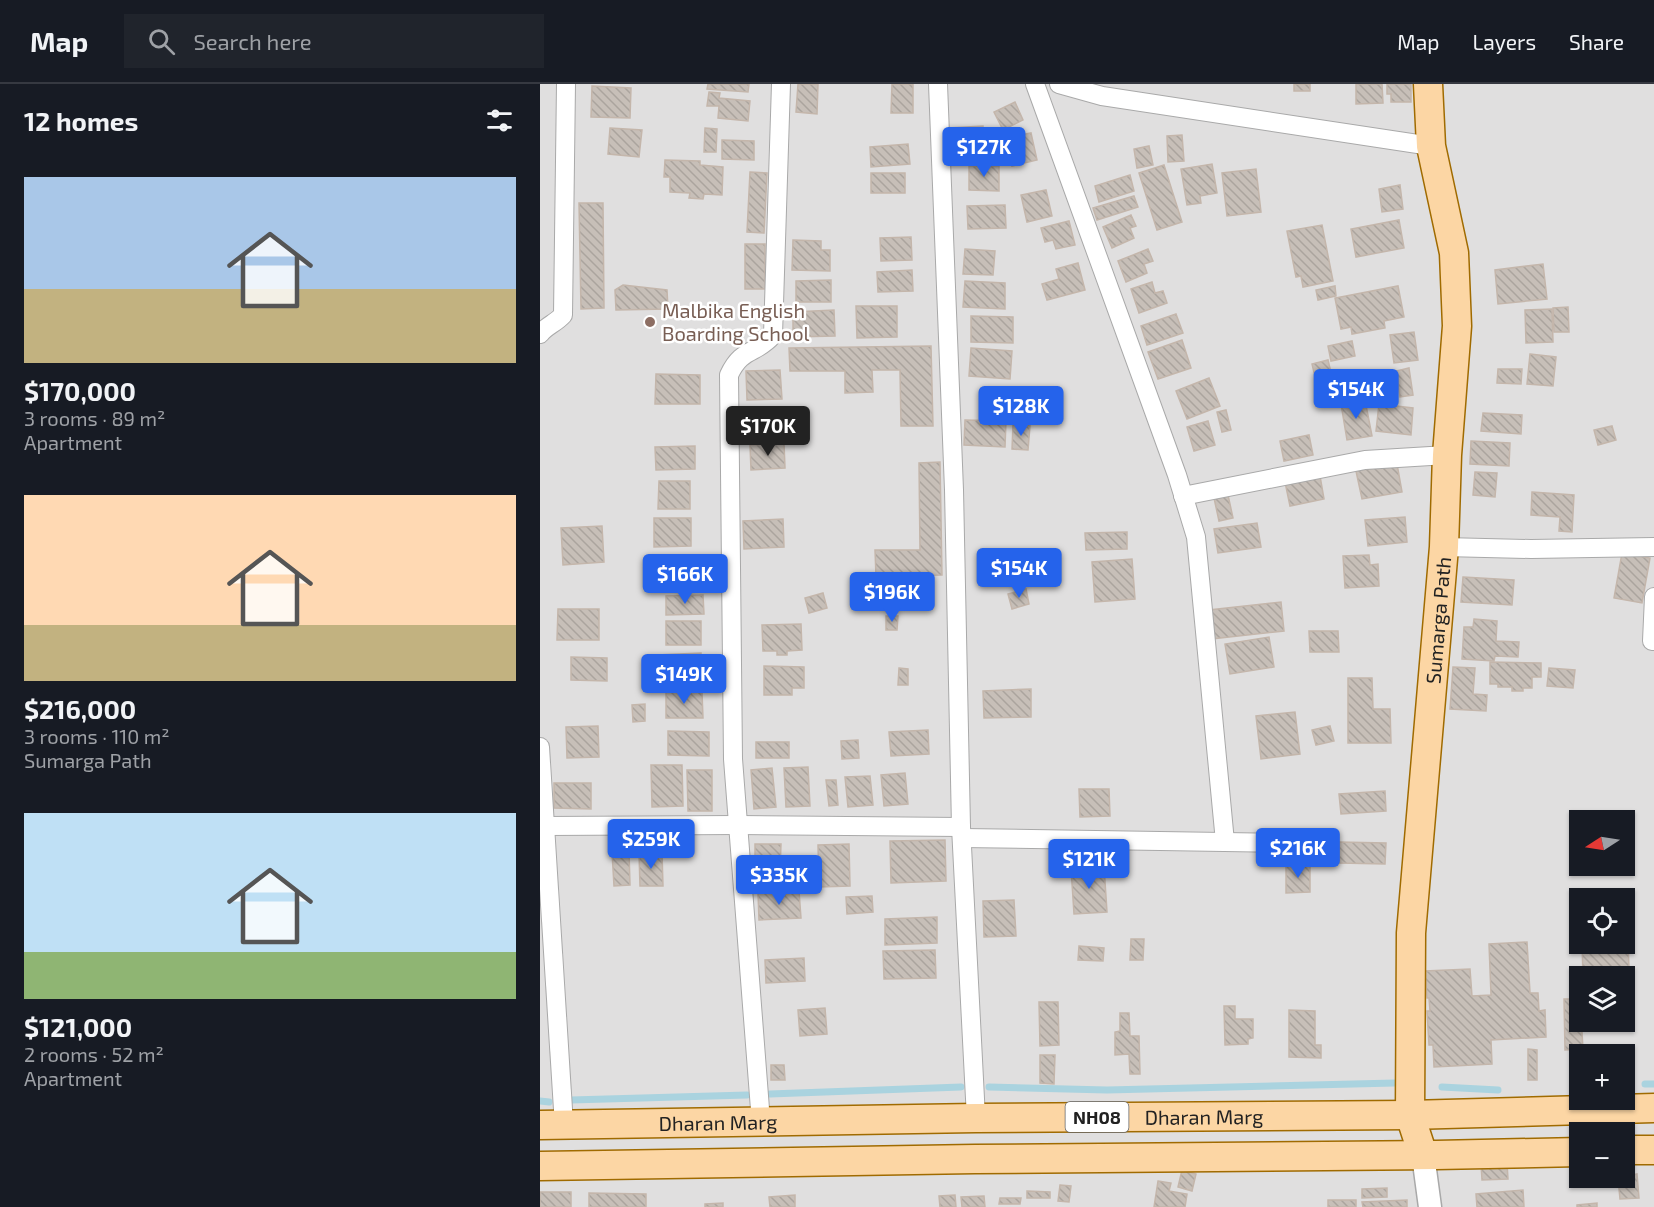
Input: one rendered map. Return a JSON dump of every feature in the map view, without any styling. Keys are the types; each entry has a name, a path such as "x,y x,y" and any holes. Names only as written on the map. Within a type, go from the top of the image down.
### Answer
{"main road":[{"name":"Sumarga Path","path":"1423,1155 1410,1115 1411,933 1444,547 1457,326 1454,252 1431,146 1428,84"},
{"name":"Dharan Marg","path":"552,1125 976,1118 1410,1115 1654,1108"},
{"path":"1635,1150 1654,1150"},
{"name":"Dharan Marg","path":"540,1166 1569,1152"}],"street":[{"path":"540,334 563,315 566,84"},
{"path":"761,1122 733,759 729,375 735,362 766,343 773,335 780,84"},
{"path":"938,84 954,490 961,833 976,1118"},
{"path":"1035,84 1184,496 1196,537 1225,842"},
{"path":"1059,84 1431,146"},
{"path":"1184,496 1365,460 1448,455"},
{"path":"1444,547 1531,549 1654,547"},
{"path":"1654,597 1652,641 1654,641"},
{"path":"540,747 545,826 552,1125"},
{"path":"545,826 738,825 1296,843"},
{"path":"1423,1155 1430,1207"}],"shaded area":[{"path":"540,84 1654,84 1654,1207 540,1207"}],"building":[{"path":"708,84 749,84 748,92 707,89"},
{"path":"798,84 818,84 817,114 796,112"},
{"path":"892,84 913,84 913,113 891,113"},
{"path":"1294,84 1310,84 1310,91 1294,91"},
{"path":"1356,84 1382,84 1383,103 1356,104"},
{"path":"1387,84 1411,84 1411,102 1391,102 1391,94 1387,94"},
{"path":"592,86 631,88 630,118 591,117"},
{"path":"709,92 720,93 719,98 750,101 748,121 718,118 719,106 707,106"},
{"path":"1015,102 1023,120 1003,130 994,112"},
{"path":"983,126 984,154 951,156 949,128"},
{"path":"610,128 642,130 639,157 608,154"},
{"path":"705,128 717,129 716,152 704,152"},
{"path":"1031,133 1037,160 1012,166 1006,138"},
{"path":"1182,135 1184,161 1168,162 1167,136"},
{"path":"722,140 754,141 754,160 722,159"},
{"path":"908,144 910,164 871,167 870,147"},
{"path":"1149,146 1153,165 1137,168 1134,149"},
{"path":"665,160 700,161 700,165 723,167 722,195 704,194 703,199 689,198 690,193 670,192 670,177 664,177"},
{"path":"1212,164 1217,193 1200,196 1201,203 1187,205 1181,169"},
{"path":"1164,165 1182,222 1157,230 1139,173"},
{"path":"969,166 999,166 999,191 969,190"},
{"path":"1256,169 1261,212 1227,216 1222,173"},
{"path":"750,172 767,173 764,233 747,232"},
{"path":"871,173 905,173 905,193 871,193"},
{"path":"1130,175 1134,191 1099,202 1095,186"},
{"path":"1400,185 1403,209 1382,212 1379,189"},
{"path":"1046,190 1052,216 1027,222 1021,195"},
{"path":"1134,196 1138,207 1097,220 1093,208"},
{"path":"579,203 603,203 604,308 581,309"},
{"path":"1005,205 1006,228 968,229 967,206"},
{"path":"1131,215 1136,226 1130,228 1134,238 1112,248 1103,227"},
{"path":"1399,220 1404,248 1356,257 1351,229"},
{"path":"1069,221 1075,245 1056,249 1053,240 1045,242 1041,228"},
{"path":"1322,225 1333,281 1303,287 1301,276 1296,277 1287,231"},
{"path":"911,237 912,260 881,261 880,238"},
{"path":"793,240 821,241 821,250 830,250 830,271 792,270"},
{"path":"745,244 765,244 765,289 745,289"},
{"path":"965,249 995,251 993,275 963,274"},
{"path":"1148,249 1153,261 1144,264 1147,273 1126,282 1118,261"},
{"path":"1078,263 1085,290 1047,300 1042,284 1059,279 1056,269"},
{"path":"1543,264 1547,299 1498,304 1495,270"},
{"path":"912,270 913,291 878,292 877,272"},
{"path":"831,280 831,302 796,302 796,281"},
{"path":"965,281 1005,283 1005,309 963,307"},
{"path":"1152,282 1155,293 1163,291 1167,303 1139,313 1131,289"},
{"path":"623,285 667,290 668,309 616,310 615,290"},
{"path":"1335,286 1336,296 1318,300 1316,290"},
{"path":"1398,286 1404,317 1384,321 1385,328 1352,334 1351,327 1341,329 1335,298"},
{"path":"856,306 897,306 897,337 857,338"},
{"path":"1568,307 1569,332 1554,332 1553,308"},
{"path":"1552,309 1553,342 1526,343 1525,310"},
{"path":"834,310 835,336 793,337 793,312"},
{"path":"1176,314 1183,333 1147,345 1141,326"},
{"path":"971,316 1013,317 1013,343 971,342"},
{"path":"1414,332 1418,360 1394,363 1390,335"},
{"path":"1182,340 1191,368 1158,379 1148,352"},
{"path":"1352,341 1355,356 1331,361 1328,346"},
{"path":"931,346 933,426 901,426 900,370 872,370 873,392 845,393 845,371 790,371 789,348"},
{"path":"971,348 1012,351 1010,379 969,376"},
{"path":"1530,354 1556,357 1553,386 1527,384"},
{"path":"1328,360 1333,381 1317,385 1312,364"},
{"path":"1409,368 1413,395 1400,397 1396,371"},
{"path":"1498,369 1522,369 1521,384 1497,383"},
{"path":"780,370 782,399 747,400 746,371"},
{"path":"656,374 700,375 700,404 655,404"},
{"path":"1209,378 1220,406 1187,419 1176,391"},
{"path":"1365,400 1372,436 1347,440 1341,404"},
{"path":"1379,404 1413,408 1411,435 1376,431"},
{"path":"1226,410 1231,430 1222,432 1217,412"},
{"path":"1483,413 1522,415 1521,434 1481,431"},
{"path":"965,420 1006,421 1005,447 964,445"},
{"path":"1208,421 1215,445 1194,451 1187,427"},
{"path":"1013,424 1030,426 1028,450 1012,449"},
{"path":"1612,426 1616,440 1598,445 1594,430"},
{"path":"1309,435 1313,455 1284,461 1280,441"},
{"path":"1471,441 1510,443 1509,466 1470,464"},
{"path":"784,443 785,468 751,470 750,445"},
{"path":"695,446 695,469 656,470 655,447"},
{"path":"940,462 942,575 876,576 875,550 920,550 919,463"},
{"path":"1397,464 1402,492 1362,499 1356,471"},
{"path":"1475,472 1497,473 1495,497 1473,495"},
{"path":"1320,476 1324,499 1290,506 1285,482"},
{"path":"659,481 690,481 690,509 658,509"},
{"path":"1532,492 1574,495 1572,532 1559,531 1560,517 1531,515"},
{"path":"1228,495 1233,518 1219,521 1214,498"},
{"path":"1405,517 1407,542 1368,546 1365,520"},
{"path":"654,518 691,518 691,546 654,547"},
{"path":"783,519 784,547 744,549 743,521"},
{"path":"1257,523 1261,547 1218,553 1214,529"},
{"path":"602,526 604,562 563,565 561,528"},
{"path":"1127,532 1127,549 1086,550 1085,533"},
{"path":"1622,553 1650,558 1642,603 1614,598"},
{"path":"1369,555 1370,565 1378,564 1379,586 1345,588 1343,556"},
{"path":"688,559 689,587 651,588 650,561"},
{"path":"1132,559 1135,599 1095,602 1092,562"},
{"path":"1463,577 1514,580 1512,605 1461,602"},
{"path":"1026,589 1029,604 1012,609 1008,594"},
{"path":"823,593 827,608 809,613 805,598"},
{"path":"703,595 704,614 666,615 666,596"},
{"path":"1281,602 1284,631 1212,639 1209,610"},
{"path":"558,609 599,609 599,640 557,640"},
{"path":"886,616 898,616 897,630 886,630"},
{"path":"1474,619 1497,621 1496,641 1519,642 1518,657 1495,656 1494,661 1462,659 1464,627 1473,627"},
{"path":"666,621 701,621 701,645 666,645"},
{"path":"801,624 802,650 787,651 787,655 777,655 777,651 763,651 762,625"},
{"path":"1309,631 1338,631 1339,652 1310,652"},
{"path":"1269,637 1274,667 1230,674 1225,644"},
{"path":"701,653 701,666 707,666 708,678 666,680 665,666 657,666 657,655"},
{"path":"571,657 607,658 607,681 571,680"},
{"path":"1490,662 1541,663 1541,677 1532,677 1532,688 1523,688 1523,691 1512,691 1512,687 1498,687 1498,684 1490,684"},
{"path":"764,666 804,667 804,688 792,688 792,695 764,695"},
{"path":"1453,667 1475,668 1473,694 1487,695 1486,711 1450,709"},
{"path":"899,668 908,669 908,685 898,685"},
{"path":"1549,668 1575,670 1573,688 1547,686"},
{"path":"1348,678 1372,678 1373,709 1390,709 1391,743 1348,743"},
{"path":"1031,689 1031,717 984,718 983,691"},
{"path":"666,692 702,692 703,718 666,718"},
{"path":"645,704 645,721 633,722 632,705"},
{"path":"1295,712 1300,754 1261,759 1256,716"},
{"path":"598,726 599,757 567,758 566,727"},
{"path":"1330,726 1334,741 1316,745 1312,730"},
{"path":"928,730 929,754 891,756 889,732"},
{"path":"668,731 709,732 709,756 668,755"},
{"path":"858,740 859,758 842,759 841,741"},
{"path":"756,742 789,742 789,758 756,758"},
{"path":"651,765 682,765 683,806 652,807"},
{"path":"808,767 810,806 786,807 784,768"},
{"path":"772,768 776,807 754,809 751,770"},
{"path":"687,770 712,770 712,811 688,811"},
{"path":"905,773 908,804 884,806 881,775"},
{"path":"870,776 873,805 848,807 845,777"},
{"path":"826,780 836,780 838,805 829,806"},
{"path":"554,783 591,783 591,809 554,808"},
{"path":"1079,789 1109,789 1110,816 1080,817"},
{"path":"1385,791 1386,811 1341,814 1339,794"},
{"path":"945,840 946,881 891,883 890,841"},
{"path":"1339,842 1386,843 1385,864 1339,863"},
{"path":"755,844 781,844 780,872 755,872"},
{"path":"849,844 850,886 819,887 818,845"},
{"path":"629,851 630,885 614,886 612,852"},
{"path":"639,853 662,853 663,886 640,886"},
{"path":"1310,865 1310,892 1286,893 1286,866"},
{"path":"1104,866 1107,912 1074,914 1071,868"},
{"path":"799,891 801,918 759,920 758,893"},
{"path":"872,896 873,912 847,914 846,897"},
{"path":"1014,900 1016,936 984,937 983,901"},
{"path":"937,917 937,943 885,945 885,919"},
{"path":"1131,939 1144,939 1143,960 1130,960"},
{"path":"1527,942 1530,993 1538,993 1539,1011 1545,1010 1546,1037 1491,1040 1492,1064 1434,1067 1433,1045 1429,1045 1427,1011 1430,1011 1425,971 1470,969 1472,996 1491,995 1489,944"},
{"path":"1079,946 1104,948 1103,961 1078,960"},
{"path":"935,950 936,978 884,979 883,951"},
{"path":"1582,954 1628,954 1629,966 1583,966"},
{"path":"804,958 805,981 766,983 765,960"},
{"path":"1564,999 1569,999 1569,1032 1582,1032 1583,1044 1569,1044 1569,1050 1565,1050"},
{"path":"1039,1002 1058,1002 1059,1045 1040,1046"},
{"path":"1224,1006 1235,1006 1235,1019 1253,1019 1253,1038 1248,1039 1248,1044 1225,1045"},
{"path":"825,1008 827,1034 800,1036 798,1010"},
{"path":"1289,1010 1315,1011 1315,1045 1321,1045 1321,1058 1289,1057"},
{"path":"1120,1013 1129,1013 1130,1036 1139,1036 1140,1074 1130,1074 1129,1054 1115,1055 1115,1032 1120,1031"},
{"path":"1528,1049 1537,1050 1537,1080 1528,1080"},
{"path":"1040,1055 1055,1055 1054,1084 1040,1083"},
{"path":"771,1065 784,1065 785,1080 771,1080"},
{"path":"1507,1163 1508,1179 1482,1180 1481,1164"},
{"path":"1182,1170 1196,1174 1192,1191 1178,1187"},
{"path":"1635,1174 1637,1174 1639,1198 1620,1199 1619,1188 1635,1188"},
{"path":"1158,1181 1171,1183 1169,1191 1187,1194 1185,1207 1154,1207"},
{"path":"1060,1185 1071,1186 1069,1202 1058,1201"},
{"path":"1387,1188 1387,1197 1362,1198 1362,1189"},
{"path":"1523,1190 1524,1207 1477,1207 1476,1194"},
{"path":"1027,1191 1050,1192 1050,1198 1027,1198"},
{"path":"540,1192 571,1192 571,1207 540,1207"},
{"path":"589,1193 646,1194 646,1207 589,1207"},
{"path":"795,1195 795,1207 770,1207 769,1197"},
{"path":"955,1195 956,1207 940,1207 939,1196"},
{"path":"984,1196 985,1207 962,1207 961,1197"},
{"path":"1000,1198 1021,1198 1020,1204 999,1204"},
{"path":"1328,1200 1356,1200 1356,1207 1328,1207"},
{"path":"1407,1200 1407,1207 1363,1207 1362,1202"},
{"path":"723,1203 723,1207 705,1207 705,1204"},
{"path":"1597,1203 1597,1207 1577,1207 1577,1205"}],"waterway":[{"path":"989,1087 1107,1090 1395,1083"},
{"path":"1645,1084 1654,1084"},
{"path":"770,1094 961,1087"},
{"path":"1442,1087 1498,1090"},
{"path":"571,1100 747,1095"},
{"path":"540,1101 549,1102"}],"place":[{"name":"Malbika English Boarding School","path":"650,322"}]}
